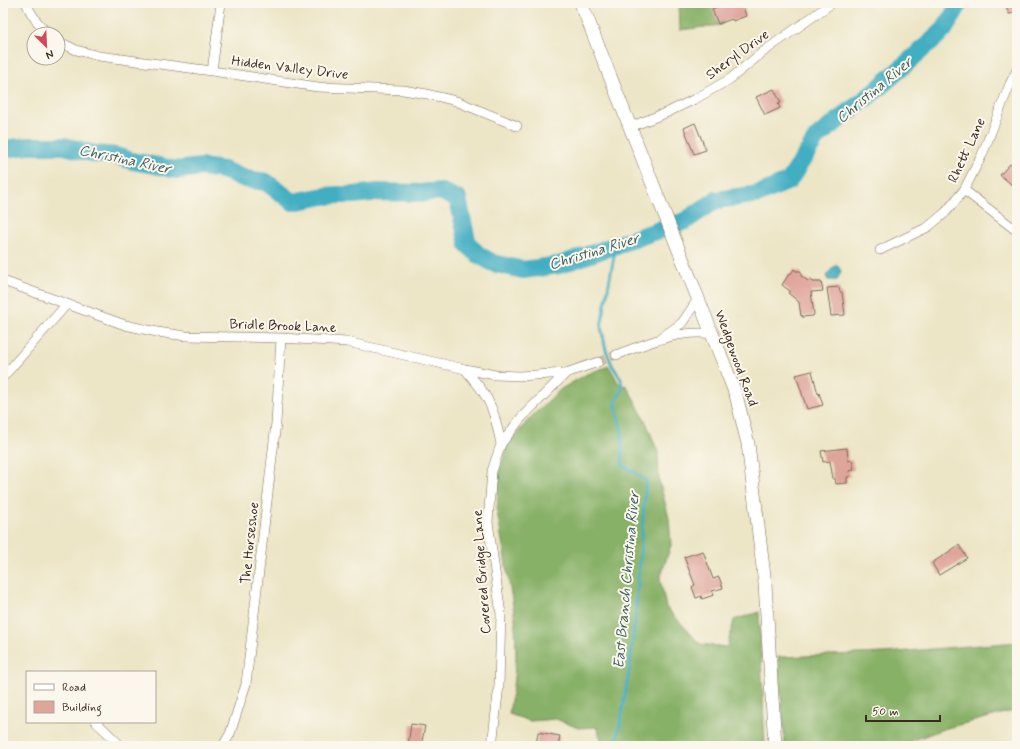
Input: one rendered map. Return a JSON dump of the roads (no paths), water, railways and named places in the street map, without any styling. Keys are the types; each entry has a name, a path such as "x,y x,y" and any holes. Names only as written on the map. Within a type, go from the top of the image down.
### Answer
{"street":[{"path":"26,3 31,14 41,26"},
{"path":"212,71 221,3"},
{"name":"Wedgewood Road","path":"580,3 736,395 748,444 764,584 775,746"},
{"name":"Sheryl Drive","path":"630,127 668,112 695,99 730,79 763,52 832,3"},
{"name":"Hidden Valley Drive","path":"66,45 76,50 99,56 318,87 403,90 427,94 456,101 517,126"},
{"name":"Rhett Lane","path":"880,250 928,227 946,212 964,190 982,155 1017,70"},
{"path":"964,190 1017,231"},
{"name":"Bridle Brook Lane","path":"3,280 125,325 157,332 186,336 281,338 347,342 466,369 495,374 519,376 566,373"},
{"path":"660,338 682,323 698,299"},
{"path":"3,377 66,304"},
{"path":"616,355 660,338 701,332 712,334"},
{"name":"The Horseshoe","path":"223,746 230,734 246,684 276,423 281,338"},
{"name":"Covered Bridge Lane","path":"492,746 500,685 500,614 488,522 492,471 501,444 520,418 566,373 598,362"},
{"path":"466,369 484,393 495,418 501,444"},
{"path":"97,723 120,746"}],"water":[{"path":"836,265 841,271 837,280 828,280 826,276"}],"waterway":[{"name":"Christina River","path":"3,149 29,146 64,146 177,170 201,167 223,170 246,179 266,182 293,202 324,196 354,195 378,192 421,193 440,191 458,199 468,245 479,255 493,263 523,270 559,265 685,221 716,200 759,194 789,181 817,137 874,92 944,30 960,3"},
{"name":"East Branch Christina River","path":"616,245 601,327 606,350 612,365 621,379 622,391 615,402 622,431 622,465 646,480 635,620 629,672 616,746"}],"tunnel":[{"path":"598,362 616,355"}]}
